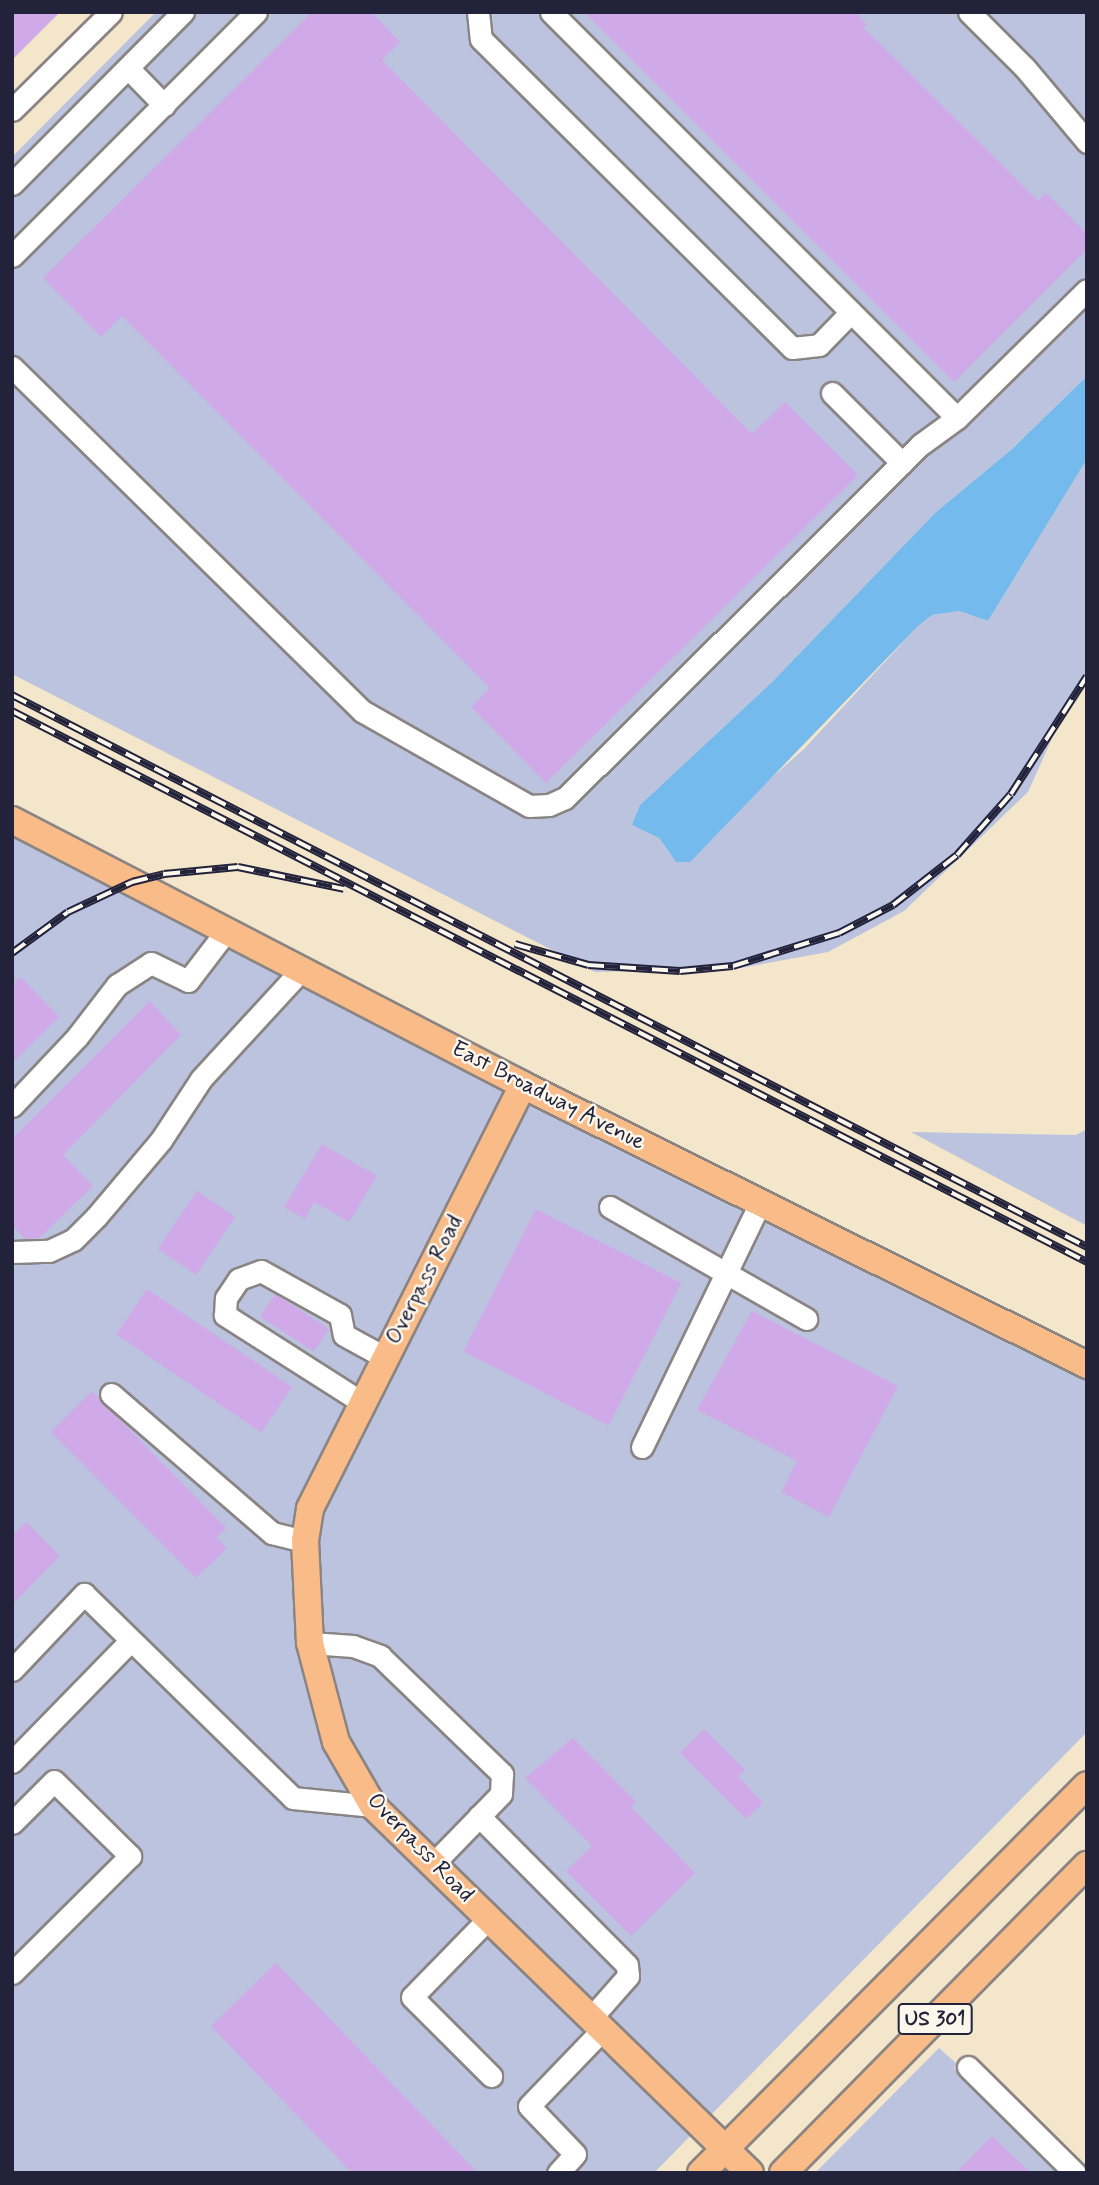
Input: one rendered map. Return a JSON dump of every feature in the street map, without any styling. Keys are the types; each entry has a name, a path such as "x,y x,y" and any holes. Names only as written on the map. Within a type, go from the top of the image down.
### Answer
{"main road":[{"name":"East Broadway Avenue","path":"12,820 523,1085 1087,1365"},
{"name":"Overpass Road","path":"523,1085 310,1509 305,1541 310,1643 336,1742 373,1806 750,2173"},
{"name":"US 301","path":"701,2173 1087,1785"},
{"name":"US 301","path":"783,2173 1087,1865"}],"street":[{"path":"12,110 111,12"},
{"path":"12,184 183,12"},
{"path":"12,256 256,12"},
{"path":"478,12 481,39 792,348 819,345 851,312"},
{"path":"551,12 957,418"},
{"path":"969,12 1025,68 1087,142"},
{"path":"128,68 164,105"},
{"path":"12,367 362,710 529,806 565,798 902,463 957,418 1087,290"},
{"path":"832,393 902,463"},
{"path":"12,1106 77,1037 117,985 151,963 188,981 227,930"},
{"path":"12,1252 49,1251 73,1240 161,1140 201,1079 302,969"},
{"path":"642,1447 760,1203"},
{"path":"610,1207 806,1319"},
{"path":"363,1403 225,1315 226,1298 239,1279 261,1271 340,1315 344,1335 386,1358"},
{"path":"111,1394 272,1533 305,1541"},
{"path":"12,1670 84,1594 293,1798 373,1806"},
{"path":"12,1762 131,1640"},
{"path":"310,1643 353,1646 380,1656 502,1774 501,1794 433,1864"},
{"path":"12,1823 54,1781 130,1856 12,1973"},
{"path":"479,1816 627,1965 628,1976 597,2023 529,2106 575,2154 558,2173"},
{"path":"489,1918 412,1997 491,2076"},
{"path":"968,2067 1075,2173"}],"shaded area":[{"path":"156,12 1087,12 1087,376 1012,449 936,512 772,682 640,805 633,825 659,838 676,862 804,749 918,626 932,615 959,611 988,621 1087,459 1087,679 1054,734 1028,792 904,911 828,952 740,968 595,972 12,674 12,157"},
{"path":"12,833 509,1090 300,1505 327,1748 693,2133 654,2173 12,2173"},
{"path":"527,1100 1087,1378 1087,1732 709,2117 382,1799 346,1736 321,1640 316,1541 320,1511"},
{"path":"1087,1129 1087,1226 911,1132 1076,1135"},
{"path":"939,2048 957,2064 954,2068 1059,2173 815,2173"}],"water":[{"path":"1087,376 1087,459 988,621 959,611 932,615 918,626 690,862 676,862 659,838 632,825 640,805 772,682 936,512 1012,449"}],"building":[{"path":"12,12 60,12 12,60"},
{"path":"312,12 371,12 400,42 382,60 752,434 785,402 858,475 546,783 471,707 490,688 122,316 101,337 43,278"},
{"path":"584,12 855,12 867,25 864,28 1038,201 1046,193 1087,234 1087,249 954,382"},
{"path":"21,977 59,1017 12,1063 12,985"},
{"path":"150,1001 181,1035 63,1155 93,1186 39,1238 25,1239 12,1225 12,1139"},
{"path":"322,1144 377,1176 349,1222 314,1202 305,1219 284,1207"},
{"path":"197,1191 235,1217 196,1275 158,1249"},
{"path":"536,1209 681,1283 609,1426 463,1352"},
{"path":"147,1289 292,1387 261,1432 116,1335"},
{"path":"275,1294 329,1329 314,1352 260,1317"},
{"path":"752,1311 898,1386 829,1517 781,1492 797,1461 697,1410"},
{"path":"92,1391 226,1528 216,1538 227,1548 196,1578 51,1432"},
{"path":"26,1522 60,1556 12,1605 12,1536"},
{"path":"704,1729 745,1770 738,1776 763,1803 746,1819 680,1753"},
{"path":"573,1738 636,1802 631,1807 695,1873 631,1936 566,1871 592,1846 525,1778"},
{"path":"276,1963 478,2173 352,2173 211,2026"},
{"path":"992,2136 1031,2173 956,2173"}],"railway":[{"path":"515,944 588,965 680,971 733,966 839,933 893,905 957,855 1011,794 1087,676"},
{"path":"12,695 1087,1247"},
{"path":"12,711 1087,1262"},
{"path":"12,953 68,912 132,882 164,874 238,867 344,889"}]}
